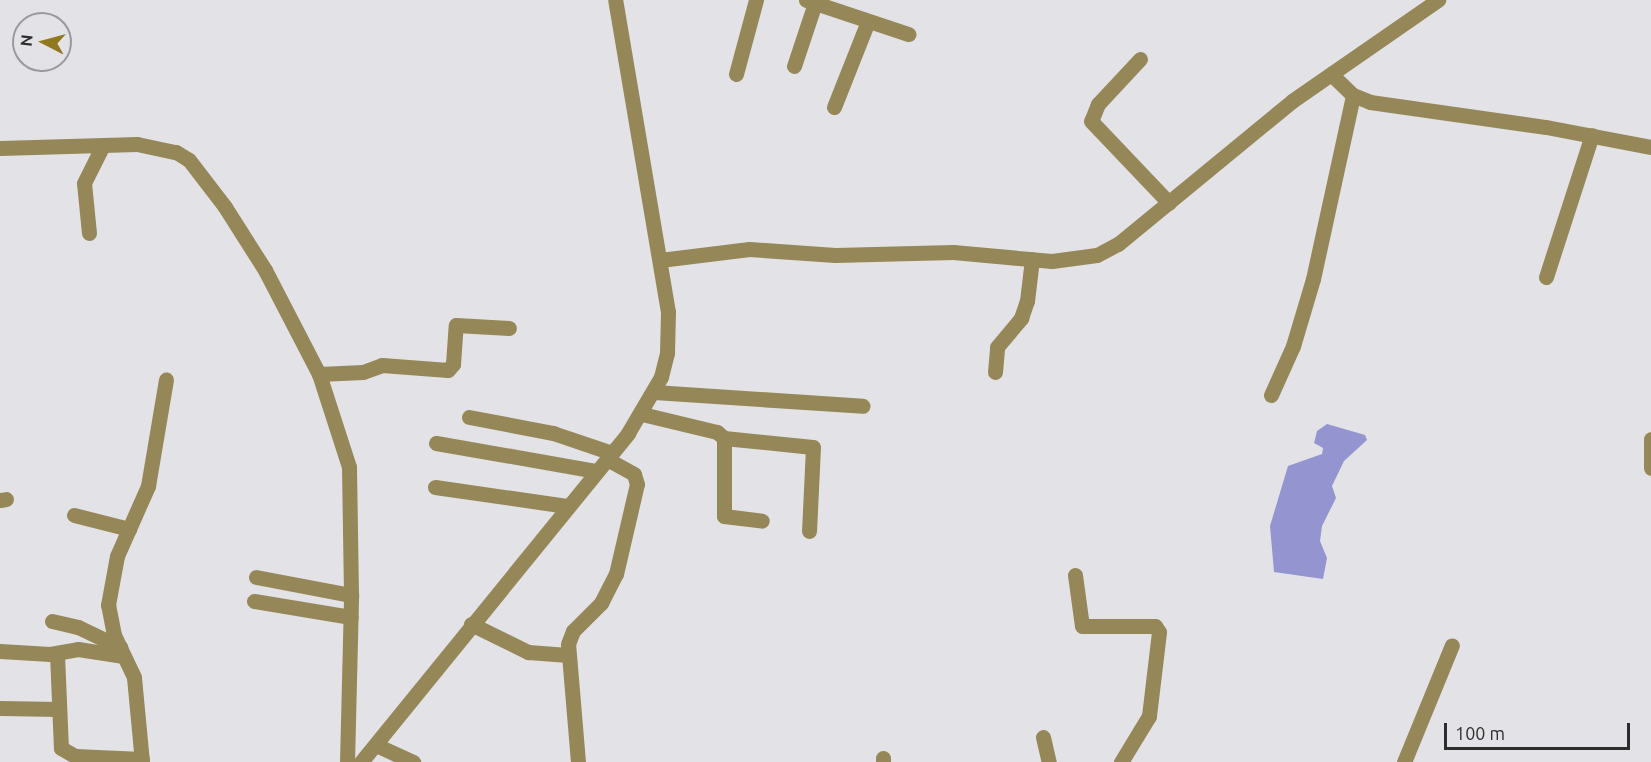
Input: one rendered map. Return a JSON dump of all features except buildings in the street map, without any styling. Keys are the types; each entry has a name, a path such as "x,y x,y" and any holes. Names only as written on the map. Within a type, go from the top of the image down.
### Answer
{"street":[{"path":"361,762 642,414 654,392 667,353 668,312 628,95 615,0"},
{"path":"736,74 756,0"},
{"path":"660,260 749,249 835,255 953,252 1032,259 1077,259 1097,255 1118,244 1331,74 1438,0"},
{"path":"794,66 813,1 908,34"},
{"path":"834,107 868,21"},
{"path":"1140,59 1098,104 1091,121 1169,203"},
{"path":"1331,74 1353,95 1393,108 1486,117 1651,147"},
{"path":"1270,395 1293,346 1313,279 1353,95"},
{"path":"1546,277 1592,135"},
{"path":"89,233 84,183 103,145"},
{"path":"0,148 103,145 158,147 189,160 225,207 265,270 319,374 349,467 351,617 347,762"},
{"path":"995,372 997,347 1021,318 1028,301 1032,259"},
{"path":"319,374 363,372 382,365 448,370 453,364 456,325 509,328"},
{"path":"57,654 61,748 66,753 142,761 134,677 109,621 108,605 117,556 148,486 166,380"},
{"path":"654,392 863,406"},
{"path":"642,414 717,432 724,438 813,447 809,531"},
{"path":"469,417 553,433 605,461 629,470 637,479 626,543 607,594 573,631 568,655 578,762"},
{"path":"724,438 724,516 762,521"},
{"path":"1651,439 1651,468"},
{"path":"436,443 605,461"},
{"path":"435,487 567,506"},
{"path":"74,515 129,529"},
{"path":"1075,575 1082,626 1155,626 1159,632 1149,716 1120,762"},
{"path":"256,577 351,595"},
{"path":"254,601 351,617"},
{"path":"52,621 78,627 122,651"},
{"path":"471,624 528,652 568,655"},
{"path":"1404,762 1452,645"},
{"path":"0,651 57,654 78,649 122,651"},
{"path":"0,708 58,709"},
{"path":"1043,737 1049,762"},
{"path":"376,745 413,762"}],"water":[{"path":"1327,424 1365,435 1367,440 1344,461 1332,486 1336,498 1322,526 1320,541 1327,558 1323,579 1274,572 1270,526 1288,466 1322,454 1323,448 1314,443 1317,431"}]}
